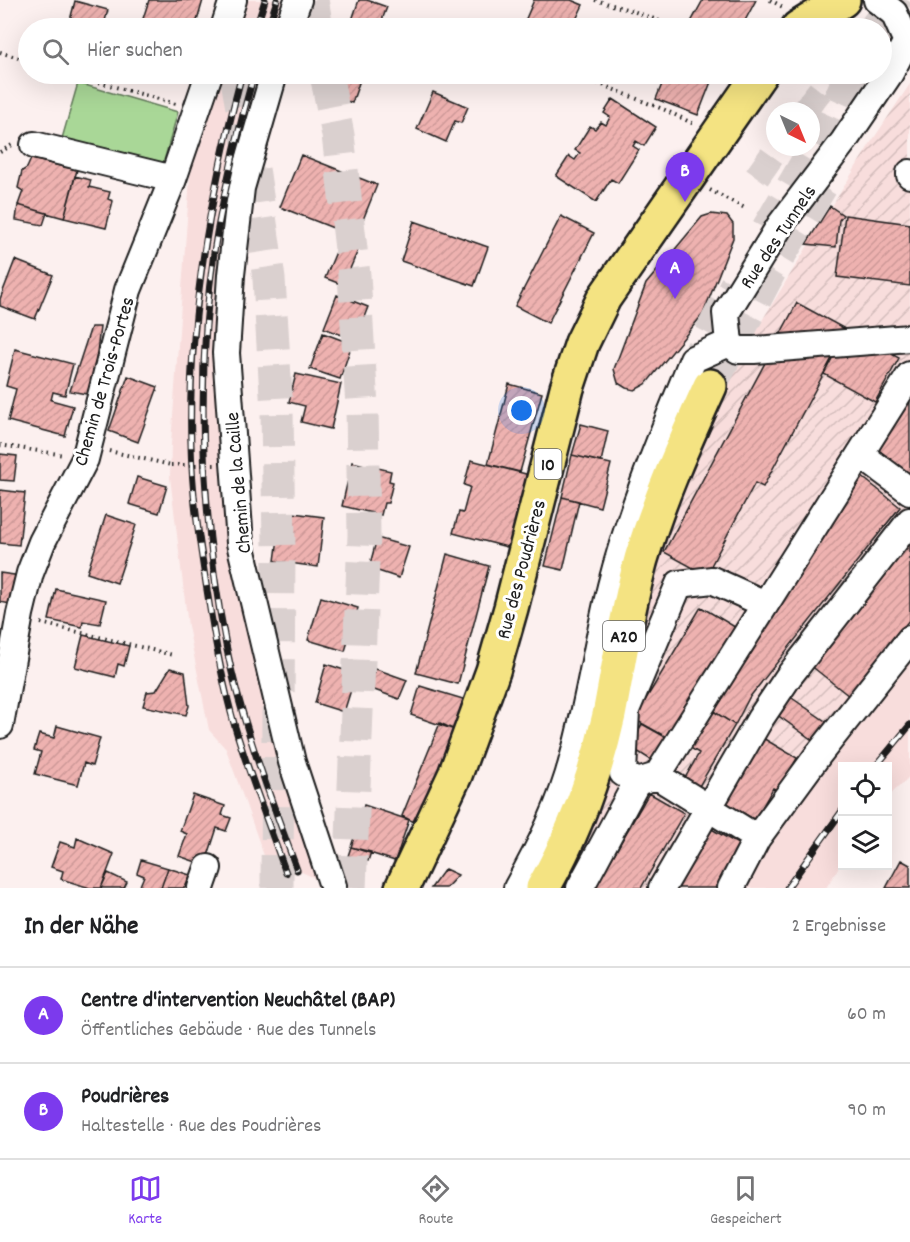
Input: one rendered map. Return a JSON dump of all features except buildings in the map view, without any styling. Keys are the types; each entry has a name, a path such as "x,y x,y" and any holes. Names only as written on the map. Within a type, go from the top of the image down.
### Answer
{"main road":[{"path":"795,16 843,0"},
{"name":"Rue des Poudrières","path":"402,888 455,775 493,671 512,609 567,388 582,343 604,298 753,84"},
{"name":"A20","path":"543,888 576,818 595,767 641,560 678,455 710,386"}],"street":[{"path":"227,18 233,0"},
{"path":"292,18 298,0"},
{"path":"877,0 894,13 908,38"},
{"name":"Rue des Tunnels","path":"892,69 908,38"},
{"name":"Chemin de Trois-Portes","path":"0,725 30,573 42,542 96,455 128,290 173,179 206,84"},
{"name":"Chemin de la Caille","path":"271,84 241,188 231,275 226,353 240,543 292,762 333,886"},
{"name":"Rue des Tunnels","path":"733,346 726,313 780,224 844,141 883,84"},
{"path":"34,144 173,179"},
{"path":"517,888 556,811 573,761 611,587 624,540 660,440 693,359 733,346 754,350 910,338"},
{"path":"580,888 647,779 765,604 910,375"},
{"path":"860,454 910,490"},
{"path":"662,888 760,719 789,676 910,521"},
{"path":"757,838 708,807 647,779 623,773 626,710 679,584 712,580 765,604"},
{"path":"731,888 757,838 818,755 910,639"}],"path":[{"path":"595,0 652,18"},
{"path":"770,0 795,16"},
{"path":"0,52 18,58"},
{"path":"105,84 197,110"},
{"path":"600,84 665,110 702,129"},
{"path":"701,186 745,208"},
{"path":"0,445 171,465 219,465"},
{"path":"20,617 173,655"}],"shaded area":[{"path":"242,0 299,0 293,18 236,18"},
{"path":"216,84 271,84 238,210 240,543 333,886 297,870 272,878 226,749 209,730 188,626 170,477 191,163"},
{"path":"910,84 910,653 781,815 742,888 551,888 594,809 657,562 730,373 870,144"},
{"path":"910,653 910,776 892,793 892,762 838,762 838,868 826,888 742,888 781,815"}],"green space":[{"path":"78,84 178,112 161,171 61,142"}],"tunnel":[{"path":"312,0 315,18"},
{"path":"878,18 891,0"},
{"path":"892,32 910,2"},
{"path":"238,84 269,279 277,411 279,546 277,888"},
{"path":"328,84 338,135 354,275 362,407 364,535 350,888"},
{"path":"811,102 825,84"},
{"path":"767,230 827,128 847,84"},
{"path":"757,177 772,156"},
{"path":"710,386 770,271 826,178"},
{"path":"687,378 736,285"}],"railway":[{"path":"259,18 265,0"},
{"path":"271,18 277,0"},
{"path":"239,84 217,177 194,336 191,389 194,495 212,624 230,710 253,783 286,873"},
{"path":"251,84 225,193 210,283 203,387 206,491 217,595 232,674 257,759 297,870"},
{"path":"879,762 910,725"},
{"path":"787,888 838,816"}],"place":[{"name":"Poudrières","path":"685,202"},
{"name":"Centre d'intervention Neuchâtel (BAP)","path":"675,299"}]}
